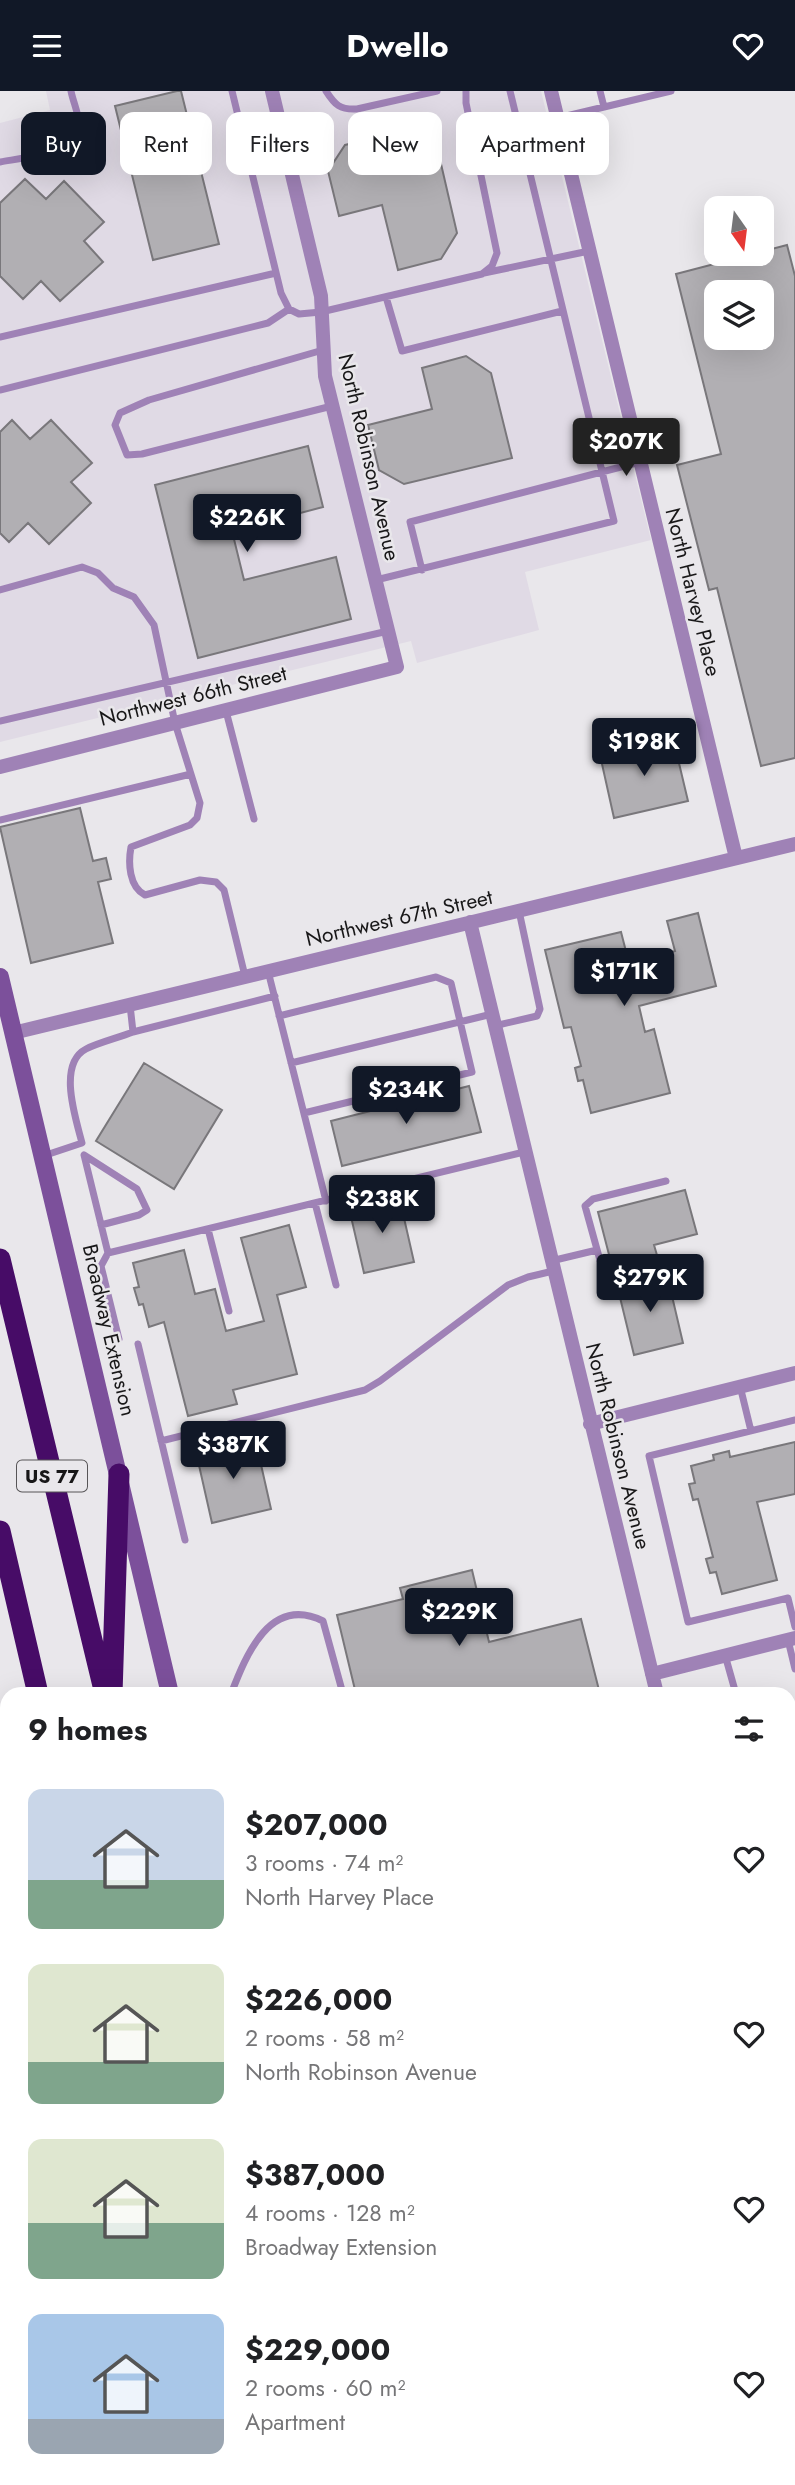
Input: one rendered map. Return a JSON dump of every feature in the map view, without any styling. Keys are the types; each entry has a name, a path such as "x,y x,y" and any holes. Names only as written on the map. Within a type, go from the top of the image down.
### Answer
{"highway":[{"name":"US 77","path":"0,1259 102,1687"},
{"path":"112,1687 118,1474"},
{"path":"0,1531 36,1687"}],"main road":[{"name":"Broadway Extension","path":"0,977 168,1687"}],"street":[{"name":"North Robinson Avenue","path":"272,91 321,296 325,376 397,667"},
{"name":"North Harvey Place","path":"551,91 556,112"},
{"name":"North Harvey Place","path":"571,175 736,857"},
{"name":"Northwest 66th Street","path":"2,762 175,723 397,667"},
{"name":"Northwest 67th Street","path":"13,1033 795,844"},
{"name":"North Robinson Avenue","path":"470,922 655,1687"},
{"path":"590,1424 795,1373"},
{"path":"652,1674 793,1635"}],"lane":[{"path":"0,162 64,148 75,138 79,127 71,91"},
{"path":"232,91 281,293 289,309 299,314 321,312 589,251"},
{"path":"327,91 337,106 346,110 371,107 437,91"},
{"path":"466,91 466,103 497,253 492,266 482,274"},
{"path":"376,580 614,521 510,91"},
{"path":"600,91 604,107"},
{"path":"584,112 671,91"},
{"path":"0,337 276,273"},
{"path":"386,296 402,351 562,311"},
{"path":"0,390 268,323 289,309"},
{"path":"323,350 149,400 120,413 115,425 127,455 142,454 332,406"},
{"path":"422,570 410,522 640,462"},
{"path":"0,590 82,567 98,573 113,588 134,597 155,625 175,723 200,803 197,818 190,825 131,847 132,881 137,891 145,895 200,880 216,882 224,890 245,977"},
{"path":"0,721 388,631"},
{"path":"226,710 254,819"},
{"path":"0,820 191,774"},
{"path":"291,1063 460,1022 537,1016 540,1009 519,911"},
{"path":"268,971 326,1201"},
{"path":"279,1016 436,977 451,983 472,1072 304,1113"},
{"path":"119,1339 101,1266 108,1254 69,1093 73,1064 83,1050 133,1032 275,996"},
{"path":"130,1004 133,1032"},
{"path":"42,1156 82,1143"},
{"path":"108,1254 524,1152"},
{"path":"84,1155 137,1189 147,1210 139,1215 101,1225"},
{"path":"666,1181 593,1199 585,1206 606,1282 692,1260"},
{"path":"316,1203 336,1285"},
{"path":"208,1229 229,1311"},
{"path":"161,1441 365,1390 508,1285 597,1250"},
{"path":"138,1344 185,1540"},
{"path":"740,1387 751,1431"},
{"path":"795,1420 649,1456 688,1622 788,1598 795,1669"},
{"path":"234,1687 246,1654 267,1629 287,1615 309,1614 323,1621 341,1687"},
{"path":"725,1655 734,1687"}],"shaded area":[{"path":"46,91 541,91 546,112 456,112 456,175 562,175 651,540 525,572 539,630 417,663 411,641 0,742 0,123 21,118 21,175 106,175 106,112 42,112 50,110"}],"building":[{"path":"181,91 186,112 120,112 120,126 115,106"},
{"path":"348,144 348,175 442,175 442,168 457,233 441,259 398,270 382,205 339,216 329,175 334,175 334,162"},
{"path":"132,175 202,175 219,244 153,260"},
{"path":"25,179 46,199 64,181 104,222 84,241 103,262 60,301 41,281 23,299 0,276 0,203"},
{"path":"787,245 795,276 795,758 761,766 717,588 709,590 677,465 721,454 676,274 707,266 774,266 774,248"},
{"path":"466,356 491,373 512,458 404,484 379,470 368,425 432,409 422,368"},
{"path":"12,420 30,439 51,420 92,463 71,482 91,503 49,544 28,523 9,542 0,533 0,432"},
{"path":"308,446 323,507 232,531 244,580 336,557 351,619 198,658 155,485"},
{"path":"673,738 688,801 614,818 600,755"},
{"path":"80,808 93,861 106,858 111,879 98,882 113,943 31,963 0,827"},
{"path":"698,913 716,986 639,1006 645,1032 654,1029 670,1093 591,1113 583,1080 578,1081 575,1068 581,1066 571,1027 564,1028 545,950 621,932 629,963 675,951 667,921"},
{"path":"144,1063 222,1110 174,1189 96,1141"},
{"path":"469,1086 481,1132 342,1166 331,1121"},
{"path":"685,1190 697,1234 654,1245 659,1262 614,1274 598,1212"},
{"path":"399,1196 414,1262 364,1273 349,1208"},
{"path":"289,1225 306,1287 277,1295 297,1374 233,1390 237,1404 188,1416 164,1322 149,1327 143,1304 139,1305 134,1288 139,1287 133,1263 184,1250 195,1294 215,1289 226,1331 264,1321 241,1238"},
{"path":"662,1274 663,1280 668,1279 683,1343 634,1355 617,1285"},
{"path":"255,1438 271,1509 212,1523 196,1452"},
{"path":"795,1442 795,1494 757,1502 777,1580 722,1594 716,1572 710,1573 706,1559 713,1557 698,1499 693,1500 689,1484 695,1483 691,1466 714,1460 713,1455 729,1451 730,1457"},
{"path":"472,1570 489,1642 581,1619 598,1687 354,1687 337,1615 403,1599 400,1588"}]}
